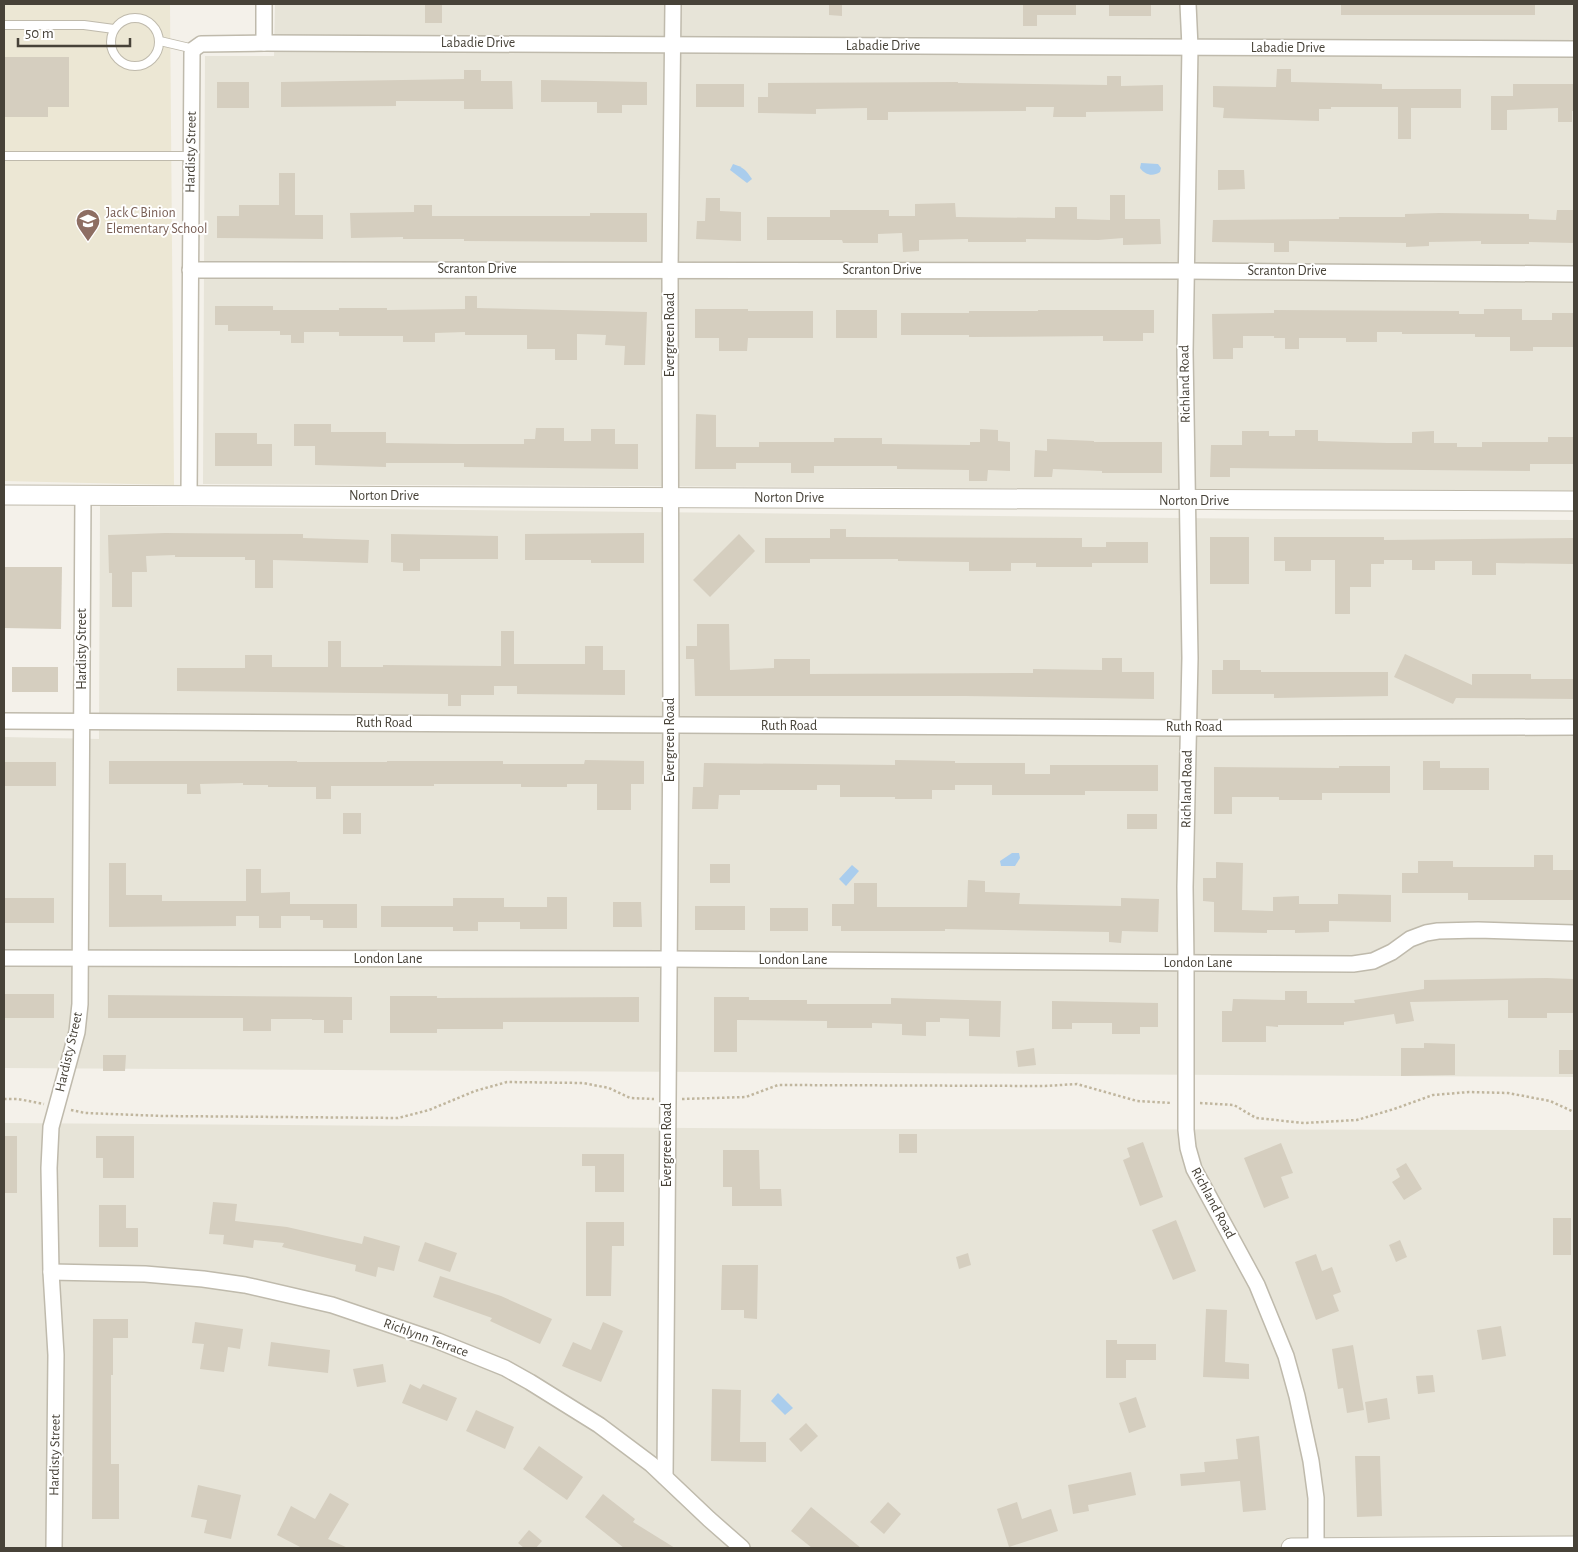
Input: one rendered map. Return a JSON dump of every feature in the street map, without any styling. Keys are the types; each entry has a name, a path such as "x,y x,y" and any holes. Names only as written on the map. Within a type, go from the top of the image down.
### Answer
{"street":[{"path":"264,4 264,43"},
{"name":"Evergreen Road","path":"665,1477 671,725 670,269 673,4"},
{"name":"Richland Road","path":"1188,4 1190,47 1185,352 1190,658 1185,887 1186,1130 1188,1148 1194,1169 1257,1286 1286,1356 1311,1461 1316,1498 1316,1548"},
{"name":"Labadie Drive","path":"194,49 201,44 264,43 1574,49"},
{"name":"Hardisty Street","path":"189,495 192,53 194,49"},
{"name":"Scranton Drive","path":"190,270 1186,270 1574,274"},
{"name":"Norton Drive","path":"4,495 1574,502"},
{"name":"Hardisty Street","path":"54,1548 56,1355 48,1168 51,1127 77,1032 80,1004 83,495"},
{"name":"Ruth Road","path":"4,722 1188,728 1574,727"},
{"name":"London Lane","path":"4,958 669,959 1352,964 1373,961 1392,952 1410,939 1438,931 1478,930 1574,933"},
{"name":"Richlynn Terrace","path":"51,1272 145,1274 203,1278 245,1285 332,1305 438,1341 505,1368 599,1425 651,1464 742,1548"},
{"path":"1291,1548 1574,1546"}],"lane":[{"path":"142,18 149,21 160,41 156,56 150,62 134,67 126,65 119,60 111,46 111,37 114,29 126,19 142,18"},
{"path":"4,25 84,25 114,29"},
{"path":"160,41 194,49"},
{"path":"4,156 191,156"}],"path":[{"path":"4,1100 18,1098 85,1113 163,1116 398,1118 429,1110 475,1090 507,1082 583,1083 609,1088 630,1098 668,1099 746,1097 778,1085 1045,1086 1077,1084 1137,1101 1234,1105 1256,1118 1304,1123 1356,1120 1433,1095 1469,1092 1508,1093 1550,1101 1574,1112"}],"shaded area":[{"name":"Jack C Binion Elementary School","path":"4,4 170,4 174,485 4,481"},
{"path":"275,4 1574,4 1574,491 203,484 205,56 274,56"},
{"path":"100,506 1274,519 1574,520 1574,1077 4,1068 4,737 99,739"},
{"path":"4,1123 825,1129 1574,1130 1574,1548 4,1548"}],"water":[{"path":"1141,163 1158,164 1161,168 1160,172 1152,175 1147,174 1140,168"},
{"path":"733,164 744,169 752,179 747,183 730,170"},
{"path":"1012,853 1019,853 1020,858 1015,866 1001,866 1000,861"},
{"path":"852,865 859,871 846,886 839,879"},
{"path":"778,1393 793,1408 785,1415 771,1401"}],"building":[{"path":"425,4 442,4 442,23 425,23"},
{"path":"829,4 842,4 842,16 829,15"},
{"path":"1023,4 1076,4 1076,15 1037,15 1037,26 1023,26"},
{"path":"1109,4 1151,4 1151,16 1109,16"},
{"path":"1341,4 1535,4 1535,15 1341,15"},
{"path":"4,57 69,57 69,107 48,107 48,117 4,117"},
{"path":"1277,69 1291,69 1291,82 1382,84 1382,89 1461,89 1461,108 1411,108 1411,139 1398,139 1398,107 1331,107 1331,109 1319,109 1319,121 1223,118 1224,108 1213,107 1213,86 1276,87"},
{"path":"464,70 481,70 481,81 512,81 513,109 464,109 464,101 396,101 396,106 281,107 281,82 464,79"},
{"path":"1107,76 1121,76 1121,86 1163,85 1163,111 1086,112 1086,117 1053,117 1054,107 1026,107 1026,111 888,112 888,120 867,120 867,108 816,109 816,114 758,113 758,97 768,97 768,83 958,82 1107,85"},
{"path":"541,80 647,82 647,105 622,105 622,113 597,113 597,102 541,102"},
{"path":"217,82 249,82 249,108 217,108"},
{"path":"696,84 744,84 744,107 696,107"},
{"path":"1513,84 1574,84 1572,122 1558,122 1558,108 1507,110 1507,130 1491,130 1491,96 1513,96"},
{"path":"1218,170 1244,170 1245,189 1218,190"},
{"path":"279,173 295,173 295,215 323,215 323,239 217,238 217,216 239,216 239,205 279,205"},
{"path":"1110,195 1125,195 1125,219 1160,219 1161,244 1123,245 1123,238 1098,240 1026,239 1026,242 968,242 968,239 919,240 919,251 903,252 902,233 878,234 878,243 843,243 842,240 767,240 767,217 830,217 830,210 889,210 889,216 915,216 915,204 955,203 956,217 1055,218 1055,207 1077,207 1077,219 1110,220"},
{"path":"706,198 720,198 720,211 741,212 741,241 696,239 697,221 705,221"},
{"path":"414,205 432,205 432,216 590,216 590,213 647,213 647,242 464,241 464,239 403,239 403,237 351,238 350,213 414,212"},
{"path":"1557,210 1574,210 1574,243 1481,244 1481,241 1429,242 1429,246 1406,247 1406,243 1289,241 1289,252 1274,252 1274,243 1212,242 1213,220 1405,217 1405,214 1439,213 1529,214 1529,219 1556,220"},
{"path":"465,296 477,296 477,308 647,312 645,365 624,365 625,346 605,345 606,335 577,334 577,360 555,360 555,349 527,349 527,335 465,335 465,332 435,333 435,342 403,342 403,336 339,336 339,332 304,332 304,343 291,343 291,335 280,335 280,331 228,331 228,325 215,325 215,306 273,306 273,310 339,310 339,308 387,308 387,310 465,309"},
{"path":"695,309 813,311 813,338 748,338 747,351 719,351 719,338 695,338"},
{"path":"1484,309 1522,309 1522,320 1552,320 1552,313 1574,313 1574,347 1533,347 1533,351 1510,351 1510,337 1475,337 1475,334 1377,332 1377,342 1346,342 1346,338 1299,338 1299,349 1285,349 1285,338 1243,336 1243,348 1233,348 1233,359 1213,359 1212,314 1274,313 1274,310 1459,311 1459,314 1484,314"},
{"path":"836,310 877,310 877,338 836,338"},
{"path":"1154,310 1154,333 1143,333 1143,341 1103,341 1103,336 969,337 969,335 901,335 901,313"},
{"path":"696,414 716,415 716,447 759,447 759,442 834,442 834,438 882,438 882,444 970,445 970,442 980,442 980,429 998,430 998,441 1010,442 1010,471 988,470 987,481 969,481 969,470 897,469 897,466 814,466 814,473 791,473 791,463 736,463 736,469 695,469"},
{"path":"294,424 331,424 331,432 386,432 386,443 524,444 524,439 535,439 536,428 564,428 564,441 591,441 591,429 615,429 615,444 638,444 638,469 464,467 464,463 386,463 386,467 315,465 315,446 294,446"},
{"path":"1295,430 1318,430 1318,441 1387,443 1412,443 1412,432 1434,431 1434,443 1457,443 1457,447 1482,447 1482,442 1548,442 1548,437 1574,437 1574,464 1530,464 1530,471 1230,468 1230,477 1210,477 1211,445 1242,445 1242,431 1269,431 1269,436 1295,436"},
{"path":"215,433 257,433 257,444 272,444 272,466 215,466"},
{"path":"1047,439 1094,442 1162,442 1162,473 1102,473 1102,471 1053,469 1052,477 1034,477 1035,450 1047,451"},
{"path":"830,529 846,529 846,537 1082,538 1082,547 1106,547 1106,542 1148,542 1148,563 1092,563 1092,567 1036,567 1036,563 1011,563 1011,571 969,571 969,562 898,561 898,559 810,559 810,563 765,563 765,538 830,538"},
{"path":"165,533 303,534 303,538 369,540 368,563 273,560 273,588 255,588 255,560 245,560 245,557 146,556 147,572 132,572 132,607 112,607 112,573 109,573 108,535"},
{"path":"644,533 644,563 591,563 591,560 525,560 525,534"},
{"path":"391,534 498,536 498,559 420,559 420,571 403,571 403,563 391,562"},
{"path":"739,534 755,551 710,597 693,580"},
{"path":"1210,537 1249,537 1249,584 1210,584"},
{"path":"1274,537 1384,537 1384,540 1574,538 1574,564 1496,563 1496,575 1472,575 1472,561 1435,561 1435,570 1412,570 1412,560 1384,560 1384,564 1371,564 1371,587 1350,587 1350,614 1335,614 1335,560 1311,560 1311,571 1285,571 1285,561 1274,561"},
{"path":"4,567 62,567 61,629 4,628"},
{"path":"697,624 729,624 730,670 774,668 774,659 810,659 810,674 1033,673 1033,669 1102,670 1102,658 1122,658 1122,672 1154,672 1154,699 965,696 695,696 694,659 686,659 686,646 697,646"},
{"path":"501,631 514,631 514,664 585,664 585,646 603,646 603,670 625,670 625,695 517,694 517,686 494,686 494,695 461,695 461,706 448,706 448,694 177,691 177,668 245,668 245,655 272,655 272,667 328,667 328,641 341,641 341,667 383,667 383,665 501,666"},
{"path":"1405,654 1472,685 1472,674 1531,674 1531,679 1574,679 1574,699 1456,698 1453,704 1394,677"},
{"path":"1223,660 1240,660 1240,670 1261,670 1261,672 1388,672 1388,696 1274,698 1274,694 1212,694 1212,670 1223,670"},
{"path":"12,667 58,667 58,692 12,692"},
{"path":"585,760 644,761 644,784 631,784 631,810 597,810 597,784 567,784 567,787 521,787 521,784 331,786 331,799 316,799 316,787 268,787 268,785 243,785 243,783 200,784 201,794 187,794 187,784 109,784 109,761 503,761 503,764 584,764"},
{"path":"895,760 955,761 955,763 1025,763 1025,774 1050,774 1050,765 1158,765 1158,791 1085,791 1085,795 992,795 992,785 955,785 955,790 932,790 932,799 895,799 895,797 840,797 840,785 817,785 817,790 740,790 740,795 719,795 718,809 692,809 693,787 703,787 704,763 895,765"},
{"path":"1423,761 1440,761 1440,768 1489,768 1489,790 1423,790"},
{"path":"4,762 56,762 56,786 4,786"},
{"path":"1339,766 1390,766 1390,793 1322,793 1322,800 1279,800 1279,797 1232,797 1232,814 1214,814 1214,767 1339,768"},
{"path":"343,813 361,813 361,834 343,834"},
{"path":"1127,814 1157,814 1157,829 1127,829"},
{"path":"1534,855 1553,855 1553,870 1574,870 1574,900 1468,900 1468,893 1402,893 1402,873 1418,873 1418,861 1453,861 1453,867 1534,867"},
{"path":"1216,862 1243,863 1242,910 1273,911 1273,897 1299,896 1299,904 1338,904 1338,894 1391,895 1391,922 1329,921 1329,932 1295,933 1295,930 1267,930 1267,933 1214,932 1214,902 1203,901 1203,878 1216,878"},
{"path":"109,863 126,863 126,895 162,895 162,901 246,901 246,869 261,869 261,893 290,892 290,904 357,904 357,928 323,928 323,920 310,920 310,916 281,916 281,928 259,928 259,916 236,916 236,926 109,927"},
{"path":"710,864 730,864 730,883 710,883"},
{"path":"968,880 985,881 985,892 1020,893 1019,904 1121,906 1121,898 1159,899 1158,932 1122,931 1121,943 1109,942 1109,932 945,929 945,931 841,931 841,926 832,926 832,904 854,904 854,883 877,883 877,907 967,907"},
{"path":"547,897 567,897 567,929 520,929 520,922 478,922 478,931 453,931 453,927 381,927 381,906 453,906 453,898 504,898 504,907 547,907"},
{"path":"4,898 54,898 54,923 4,923"},
{"path":"613,902 641,902 642,927 613,927"},
{"path":"695,906 745,906 745,930 695,930"},
{"path":"770,908 808,908 808,931 770,931"},
{"path":"1574,979 1574,1013 1547,1013 1547,1018 1508,1018 1508,1000 1410,1002 1414,1021 1396,1024 1394,1014 1344,1022 1344,1025 1266,1026 1266,1042 1222,1042 1222,1011 1232,1011 1233,999 1285,1000 1285,991 1307,991 1307,1003 1355,1003 1354,1000 1424,989 1424,980"},
{"path":"4,994 54,994 54,1018 4,1018"},
{"path":"108,995 352,997 352,1020 343,1020 343,1033 324,1033 324,1020 312,1019 271,1019 271,1031 243,1031 243,1018 108,1018"},
{"path":"390,996 437,996 437,998 639,997 639,1022 503,1022 503,1029 437,1029 437,1033 390,1033"},
{"path":"714,997 749,997 749,1000 807,1000 807,1004 891,1004 891,998 1001,1001 1000,1037 969,1036 969,1019 940,1018 940,1022 926,1022 926,1036 902,1035 902,1024 872,1023 872,1028 827,1028 827,1021 737,1020 737,1052 714,1052"},
{"path":"1052,1001 1158,1003 1158,1027 1140,1027 1140,1034 1112,1034 1112,1023 1072,1023 1072,1029 1052,1029"},
{"path":"1424,1043 1455,1044 1455,1075 1401,1076 1401,1048 1424,1048"},
{"path":"1034,1048 1036,1065 1018,1067 1016,1051"},
{"path":"1559,1050 1574,1050 1574,1074 1559,1074"},
{"path":"103,1055 126,1055 125,1071 103,1071"},
{"path":"899,1134 917,1134 917,1153 899,1153"},
{"path":"4,1136 17,1136 17,1193 4,1193"},
{"path":"96,1136 134,1136 134,1178 103,1178 103,1158 96,1158"},
{"path":"1143,1142 1163,1197 1140,1206 1123,1160 1130,1157 1127,1148"},
{"path":"1281,1143 1293,1173 1281,1177 1289,1198 1264,1208 1244,1158"},
{"path":"723,1150 759,1150 760,1189 781,1189 782,1206 732,1206 732,1187 723,1187"},
{"path":"582,1154 624,1154 624,1192 595,1192 595,1166 582,1166"},
{"path":"1406,1163 1422,1189 1404,1200 1392,1182 1400,1177 1396,1169"},
{"path":"213,1202 237,1204 235,1221 287,1227 362,1244 364,1236 400,1246 394,1271 378,1267 376,1277 355,1271 356,1265 282,1247 284,1243 254,1240 253,1248 223,1244 224,1235 209,1234"},
{"path":"99,1205 126,1205 126,1228 138,1228 138,1247 99,1247"},
{"path":"1553,1218 1571,1218 1571,1255 1553,1255"},
{"path":"1176,1220 1196,1271 1173,1280 1152,1230"},
{"path":"586,1222 624,1222 624,1246 612,1246 611,1296 586,1296"},
{"path":"1400,1240 1407,1257 1396,1262 1389,1245"},
{"path":"425,1242 457,1253 450,1272 418,1261"},
{"path":"968,1253 971,1265 959,1269 956,1257"},
{"path":"1316,1254 1322,1271 1332,1267 1341,1292 1333,1295 1339,1311 1316,1320 1295,1262"},
{"path":"722,1265 758,1265 757,1319 744,1318 744,1310 721,1310"},
{"path":"440,1276 501,1296 552,1319 540,1344 490,1321 492,1318 433,1297"},
{"path":"1206,1309 1227,1310 1225,1362 1249,1364 1249,1379 1203,1377"},
{"path":"93,1319 128,1319 128,1338 113,1338 113,1375 111,1375 111,1464 119,1464 119,1519 92,1519"},
{"path":"195,1322 243,1329 240,1349 228,1347 224,1372 200,1369 204,1344 192,1343"},
{"path":"603,1322 623,1331 601,1382 562,1366 573,1342 591,1350"},
{"path":"1501,1326 1506,1356 1482,1360 1477,1330"},
{"path":"1106,1340 1117,1340 1117,1344 1156,1344 1156,1360 1126,1360 1126,1378 1106,1378"},
{"path":"271,1342 330,1350 328,1373 268,1366"},
{"path":"1353,1345 1364,1410 1347,1413 1343,1388 1338,1389 1332,1349"},
{"path":"383,1364 386,1382 357,1387 353,1369"},
{"path":"1433,1375 1435,1392 1418,1394 1416,1376"},
{"path":"410,1384 420,1389 423,1384 457,1398 447,1421 402,1403"},
{"path":"712,1389 741,1390 740,1442 766,1442 766,1462 711,1461"},
{"path":"1136,1397 1146,1427 1129,1433 1119,1403"},
{"path":"1387,1398 1390,1419 1368,1423 1365,1402"},
{"path":"476,1410 514,1427 505,1449 466,1431"},
{"path":"806,1423 818,1436 801,1452 789,1439"},
{"path":"1259,1436 1266,1510 1243,1512 1240,1481 1181,1486 1180,1474 1205,1472 1204,1462 1238,1459 1236,1439"},
{"path":"539,1446 583,1477 567,1500 523,1469"},
{"path":"1355,1456 1380,1456 1382,1516 1357,1517"},
{"path":"1131,1472 1136,1495 1088,1505 1089,1511 1073,1514 1068,1485"},
{"path":"198,1485 241,1495 231,1539 204,1533 207,1520 191,1517"},
{"path":"330,1493 349,1504 328,1539 348,1548 302,1548 277,1535 291,1506 315,1519"},
{"path":"603,1494 635,1519 633,1522 675,1548 624,1548 585,1517"},
{"path":"888,1502 901,1514 884,1534 870,1522"},
{"path":"1017,1502 1022,1519 1051,1509 1058,1531 1009,1547 997,1509"},
{"path":"811,1507 861,1548 812,1548 791,1531"},
{"path":"529,1530 542,1541 536,1548 524,1548 518,1543"}],"place":[{"name":"Jack C Binion Elementary School","path":"88,242"}]}
